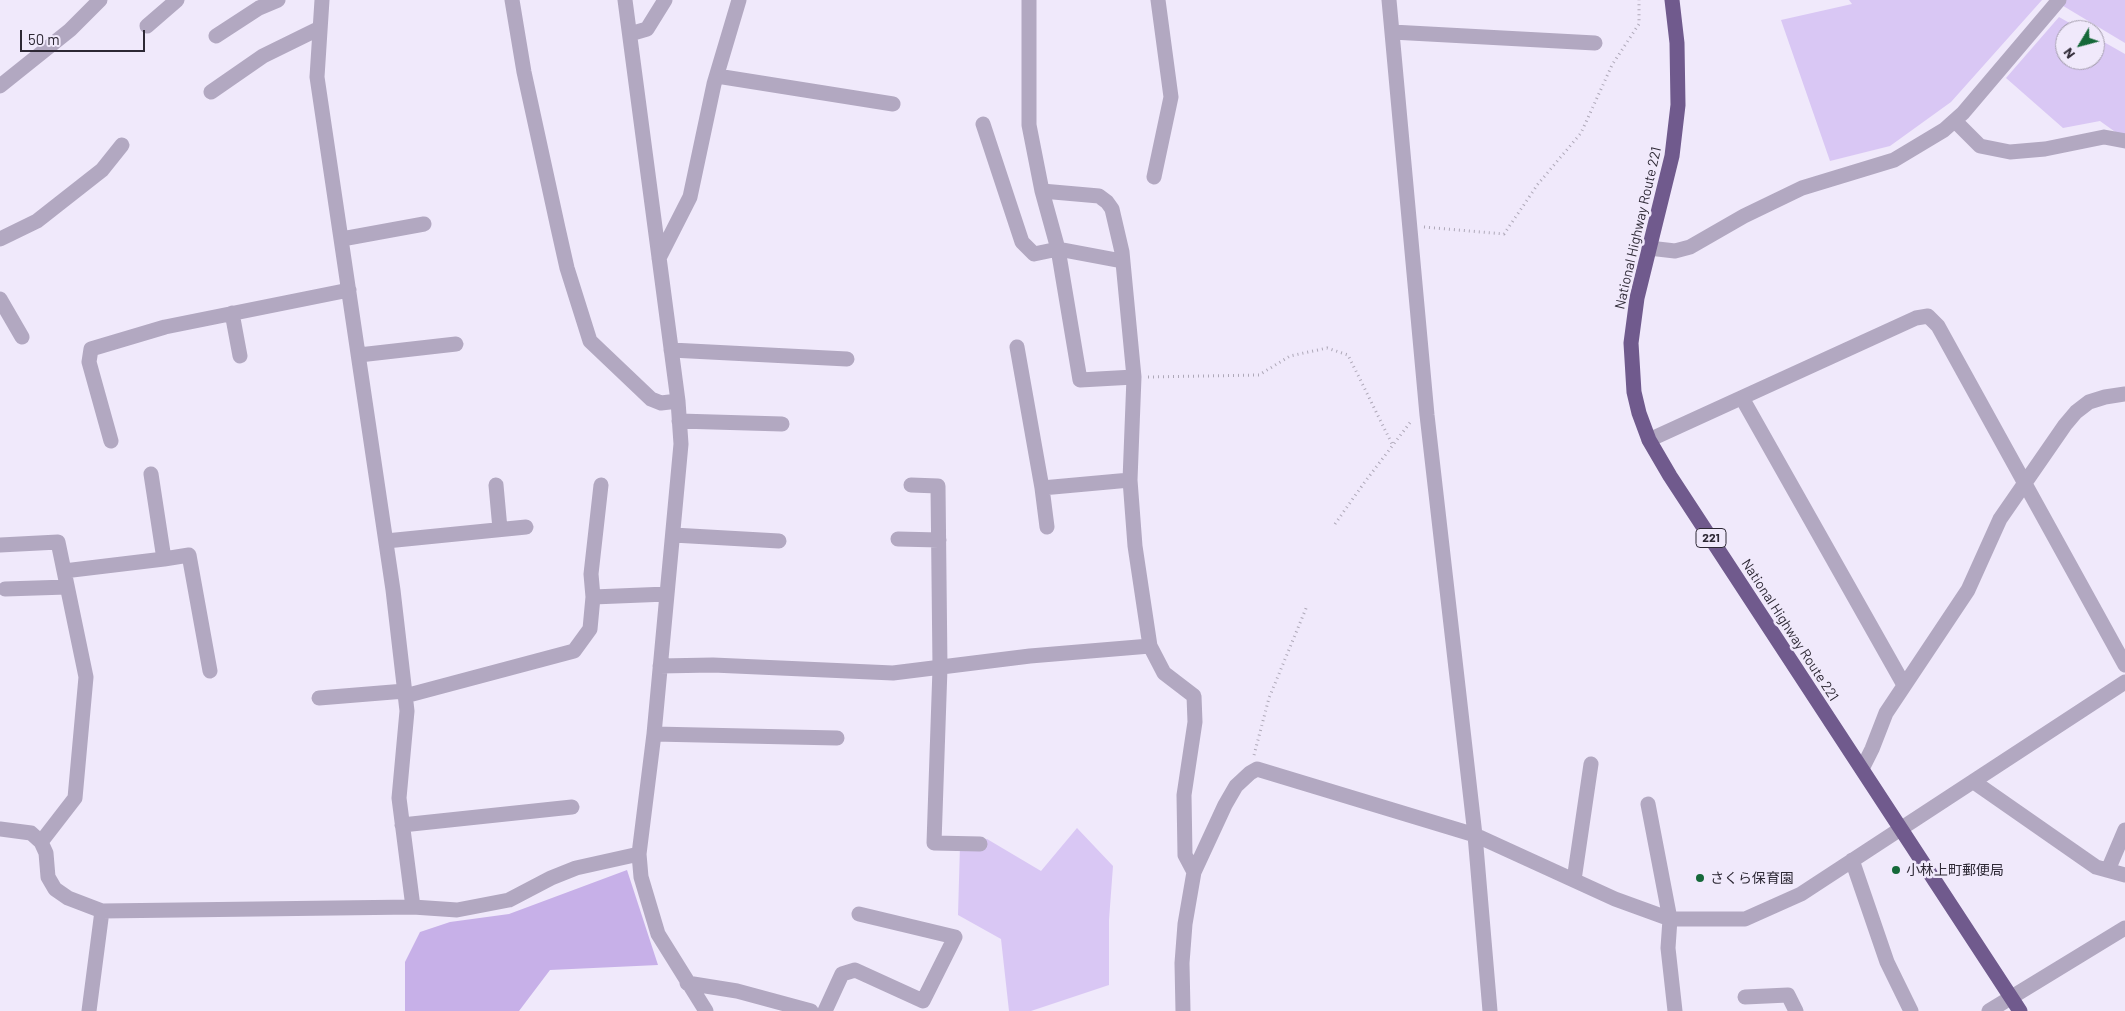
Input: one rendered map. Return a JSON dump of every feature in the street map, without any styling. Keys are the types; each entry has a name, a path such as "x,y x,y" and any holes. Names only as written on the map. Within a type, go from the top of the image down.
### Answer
{"highway":[{"name":"National Highway Route 221","path":"1672,0 1677,43 1678,105 1672,156 1637,298 1631,343 1634,392 1649,440 1670,476 2016,1005"}],"street":[{"path":"0,86 70,30 100,0"},
{"path":"147,26 177,0"},
{"path":"216,36 259,8 278,0"},
{"path":"322,0 317,76 386,541 407,711 398,798 413,907"},
{"path":"512,0 524,72 560,236 590,341 651,399 661,403 678,401"},
{"path":"625,0 672,350 681,444 654,734 639,854 641,877 658,934 706,1011"},
{"path":"630,34 646,29 665,0"},
{"path":"659,258 690,197 717,76 739,0"},
{"path":"1029,0 1029,124 1042,192 1058,249 1080,380 1134,377"},
{"path":"1154,177 1172,97 1158,0"},
{"path":"1389,0 1426,403 1475,835 1490,1011"},
{"path":"1649,248 1675,251 1690,247 1744,216 1802,188 1894,160 1955,121 2058,0"},
{"path":"211,92 263,56 320,28"},
{"path":"1392,32 1596,43"},
{"path":"717,76 893,104"},
{"path":"1955,121 1980,146 2010,152 2045,149 2104,137 2125,141"},
{"path":"983,124 1022,242 1034,254 1058,249 1122,261"},
{"path":"0,239 37,221 102,170 122,145"},
{"path":"1042,192 1098,196 1108,202 1112,209 1122,261 1134,377 1130,480 1135,546 1150,646 1164,673 1194,696 1195,722 1184,795 1185,855 1194,872"},
{"path":"342,239 424,224"},
{"path":"112,441 89,362 91,349 165,327 349,290"},
{"path":"0,299 22,337"},
{"path":"232,314 240,356"},
{"path":"1649,440 1916,318 1928,316 1938,326 2125,666"},
{"path":"359,355 456,344"},
{"path":"1017,347 1047,527"},
{"path":"672,350 847,359"},
{"path":"1862,769 1886,713 1958,608 1968,590 2000,519 2076,412 2089,402 2105,396 2125,394"},
{"path":"1742,398 1904,685"},
{"path":"680,421 782,424"},
{"path":"151,474 164,559"},
{"path":"1042,488 1130,480"},
{"path":"496,485 500,529"},
{"path":"319,698 405,694 574,651 590,629 593,597 591,574 601,485"},
{"path":"911,485 938,486 940,668 934,843 980,844"},
{"path":"386,541 526,527"},
{"path":"673,535 780,542"},
{"path":"898,539 939,540"},
{"path":"0,545 58,542 86,677 76,798 41,842"},
{"path":"64,571 189,555 210,670"},
{"path":"5,589 67,587"},
{"path":"593,597 667,594"},
{"path":"660,666 713,665 893,674 1030,656 1150,646"},
{"path":"1183,1011 1182,963 1194,872 1225,805 1236,786 1257,769 1266,770 1475,835 1615,899 1670,919 1745,919 1801,894 2125,682"},
{"path":"654,734 837,738"},
{"path":"1574,880 1590,764"},
{"path":"1974,782 2096,867 2125,875"},
{"path":"1648,804 1670,919 1668,948 1675,1011"},
{"path":"402,825 572,807"},
{"path":"0,829 31,834 41,842 46,853 48,877 55,889 68,898 102,911 413,907 457,910 509,900 550,878 576,868 639,854"},
{"path":"2108,870 2125,830"},
{"path":"1852,860 1887,962 1911,1011"},
{"path":"89,1011 102,911"},
{"path":"825,1011 842,974 855,970 923,1001 955,936 859,914"},
{"path":"1989,1011 2016,1005 2125,928"},
{"path":"687,983 737,991 811,1011"},
{"path":"1744,997 1788,995 1796,1011"}],"path":[{"path":"1411,226 1504,234 1538,184 1581,133 1612,65 1639,24 1639,0"},
{"path":"1134,377 1259,375 1290,356 1327,348 1348,355 1392,444"},
{"path":"1335,524 1392,444 1426,403"},
{"path":"1250,773 1269,698 1306,606"}],"shaded area":[{"path":"1849,0 2042,0 1951,102 1890,146 1830,161 1781,20 1852,4"},
{"path":"2064,0 2125,0 2125,43 2105,31 2105,20 2087,20 2060,4"},
{"path":"2055,22 2055,70 2105,70 2105,43 2125,54 2125,139 2100,121 2063,128 2006,78"},
{"path":"1077,828 1113,866 1109,920 1109,985 1031,1011 1009,1011 1001,939 958,915 960,845 987,839 1041,871"},
{"path":"627,870 658,965 550,970 519,1011 405,1011 405,962 420,932 450,922 509,914"}],"place":[{"name":"小林上町郵便局","path":"1896,870"},
{"name":"さくら保育園","path":"1700,878"}]}
